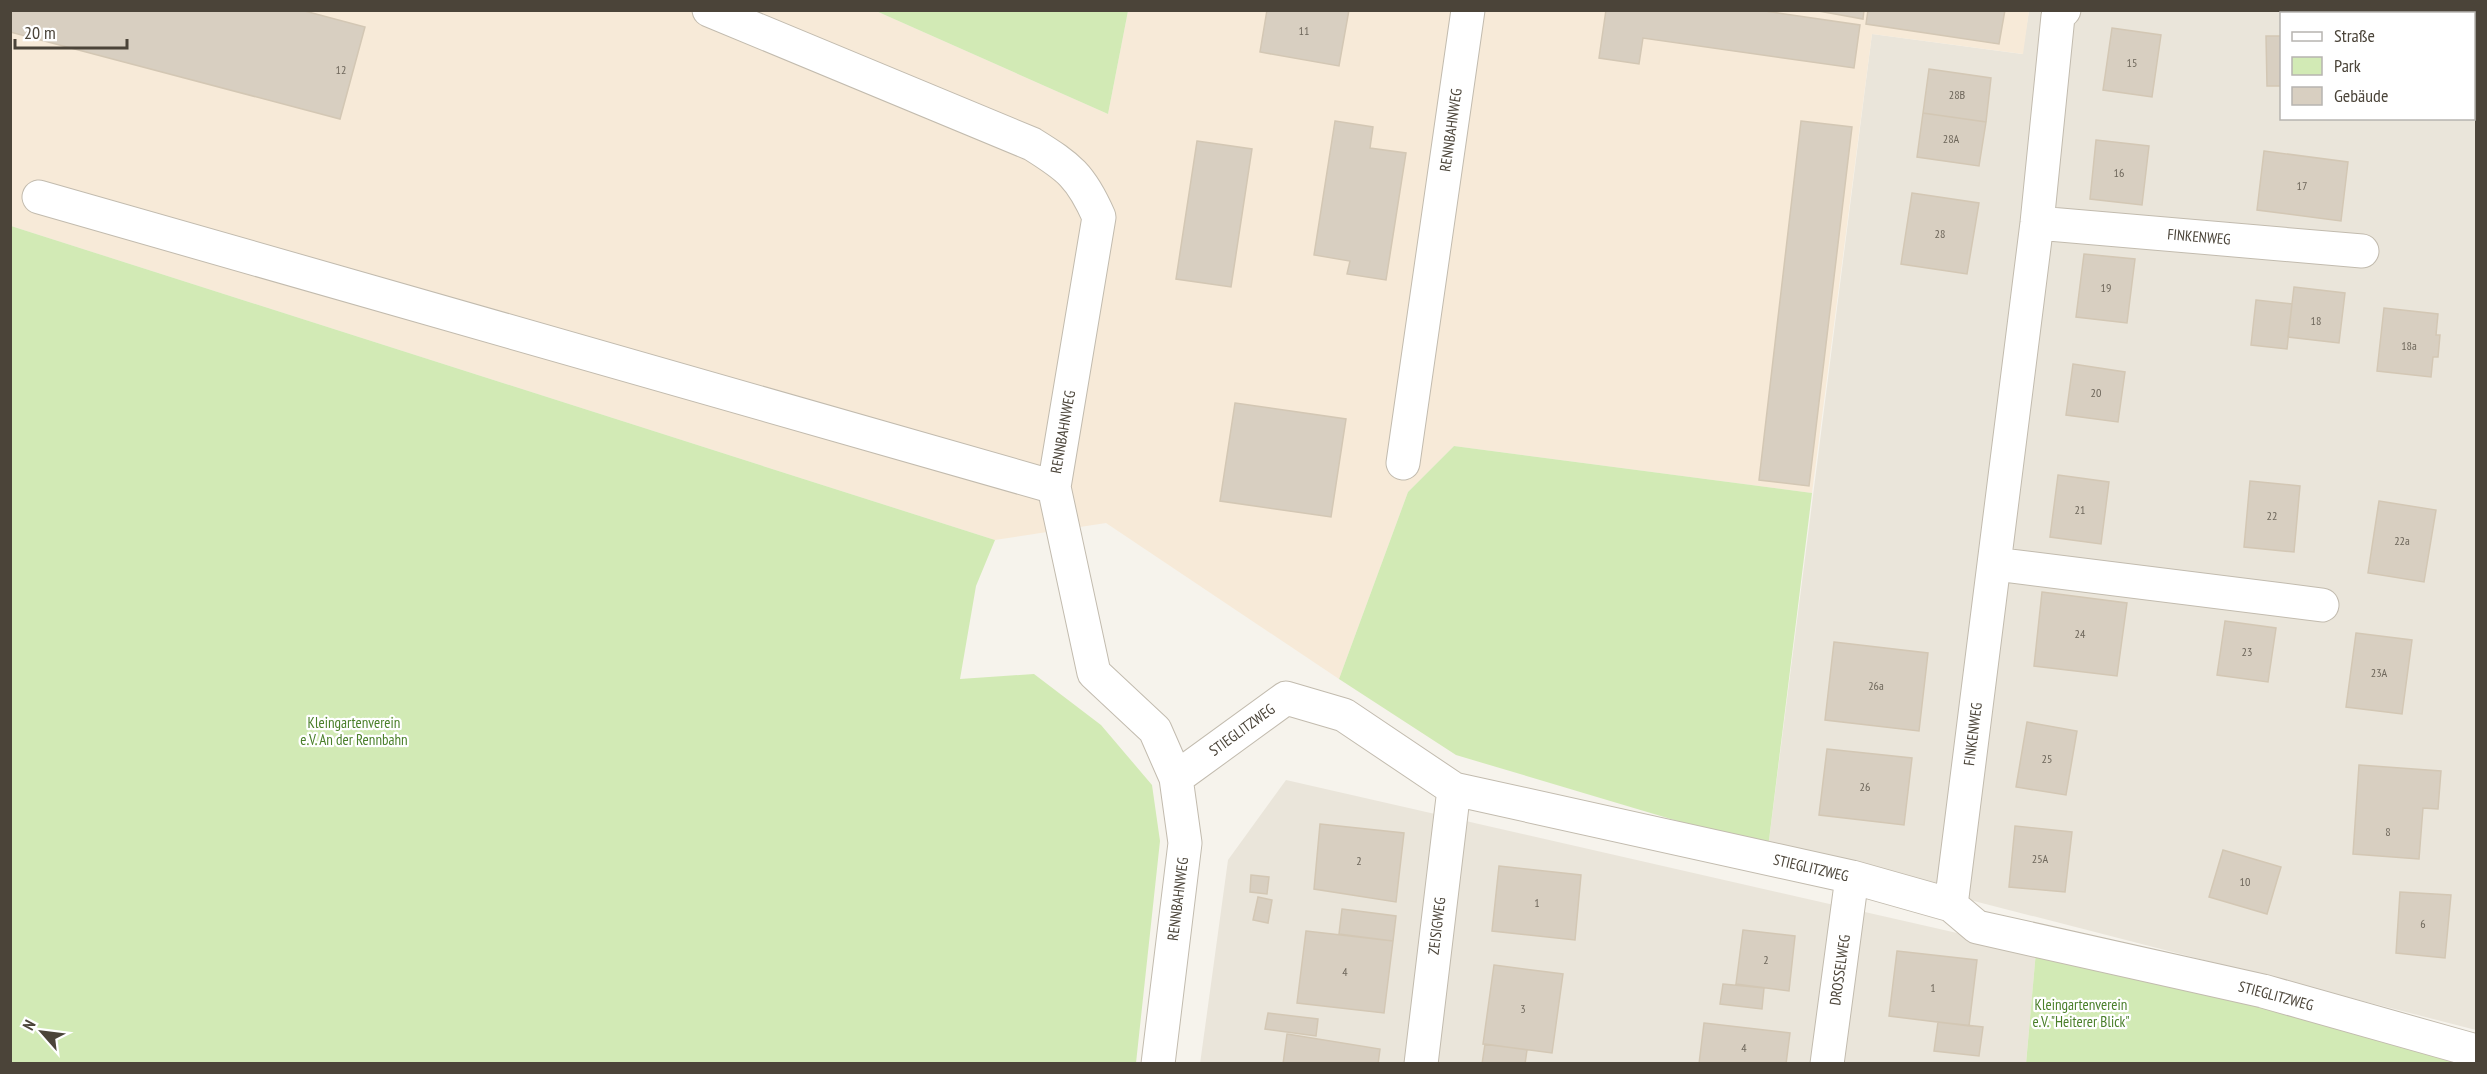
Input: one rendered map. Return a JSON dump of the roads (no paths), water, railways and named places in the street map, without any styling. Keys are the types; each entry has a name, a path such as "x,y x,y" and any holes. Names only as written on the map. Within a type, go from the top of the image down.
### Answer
{"street":[{"name":"RENNBAHNWEG","path":"709,10 1032,144 1067,166 1087,190 1099,217 1054,487 1094,673 1155,730 1176,778 1185,843 1158,1064"},
{"name":"RENNBAHNWEG","path":"1403,463 1468,10"},
{"name":"FINKENWEG","path":"1951,905 2037,223 2058,16 2064,10"},
{"path":"39,197 1054,487"},
{"name":"FINKENWEG","path":"2037,223 2362,251"},
{"path":"1995,564 2322,605"},
{"name":"STIEGLITZWEG","path":"1176,778 1286,698 1344,715 1454,789 1852,877 1951,905 1977,927 2263,991 2476,1051"},
{"name":"ZEISIGWEG","path":"1421,1064 1454,789"},
{"name":"DROSSELWEG","path":"1827,1064 1852,877"}],"park label":[{"name":"Kleingartenverein e.V. An der Rennbahn","path":"354,732"},
{"name":"Kleingartenverein e.V. \"Heiterer Blick\"","path":"2081,1014"}]}
